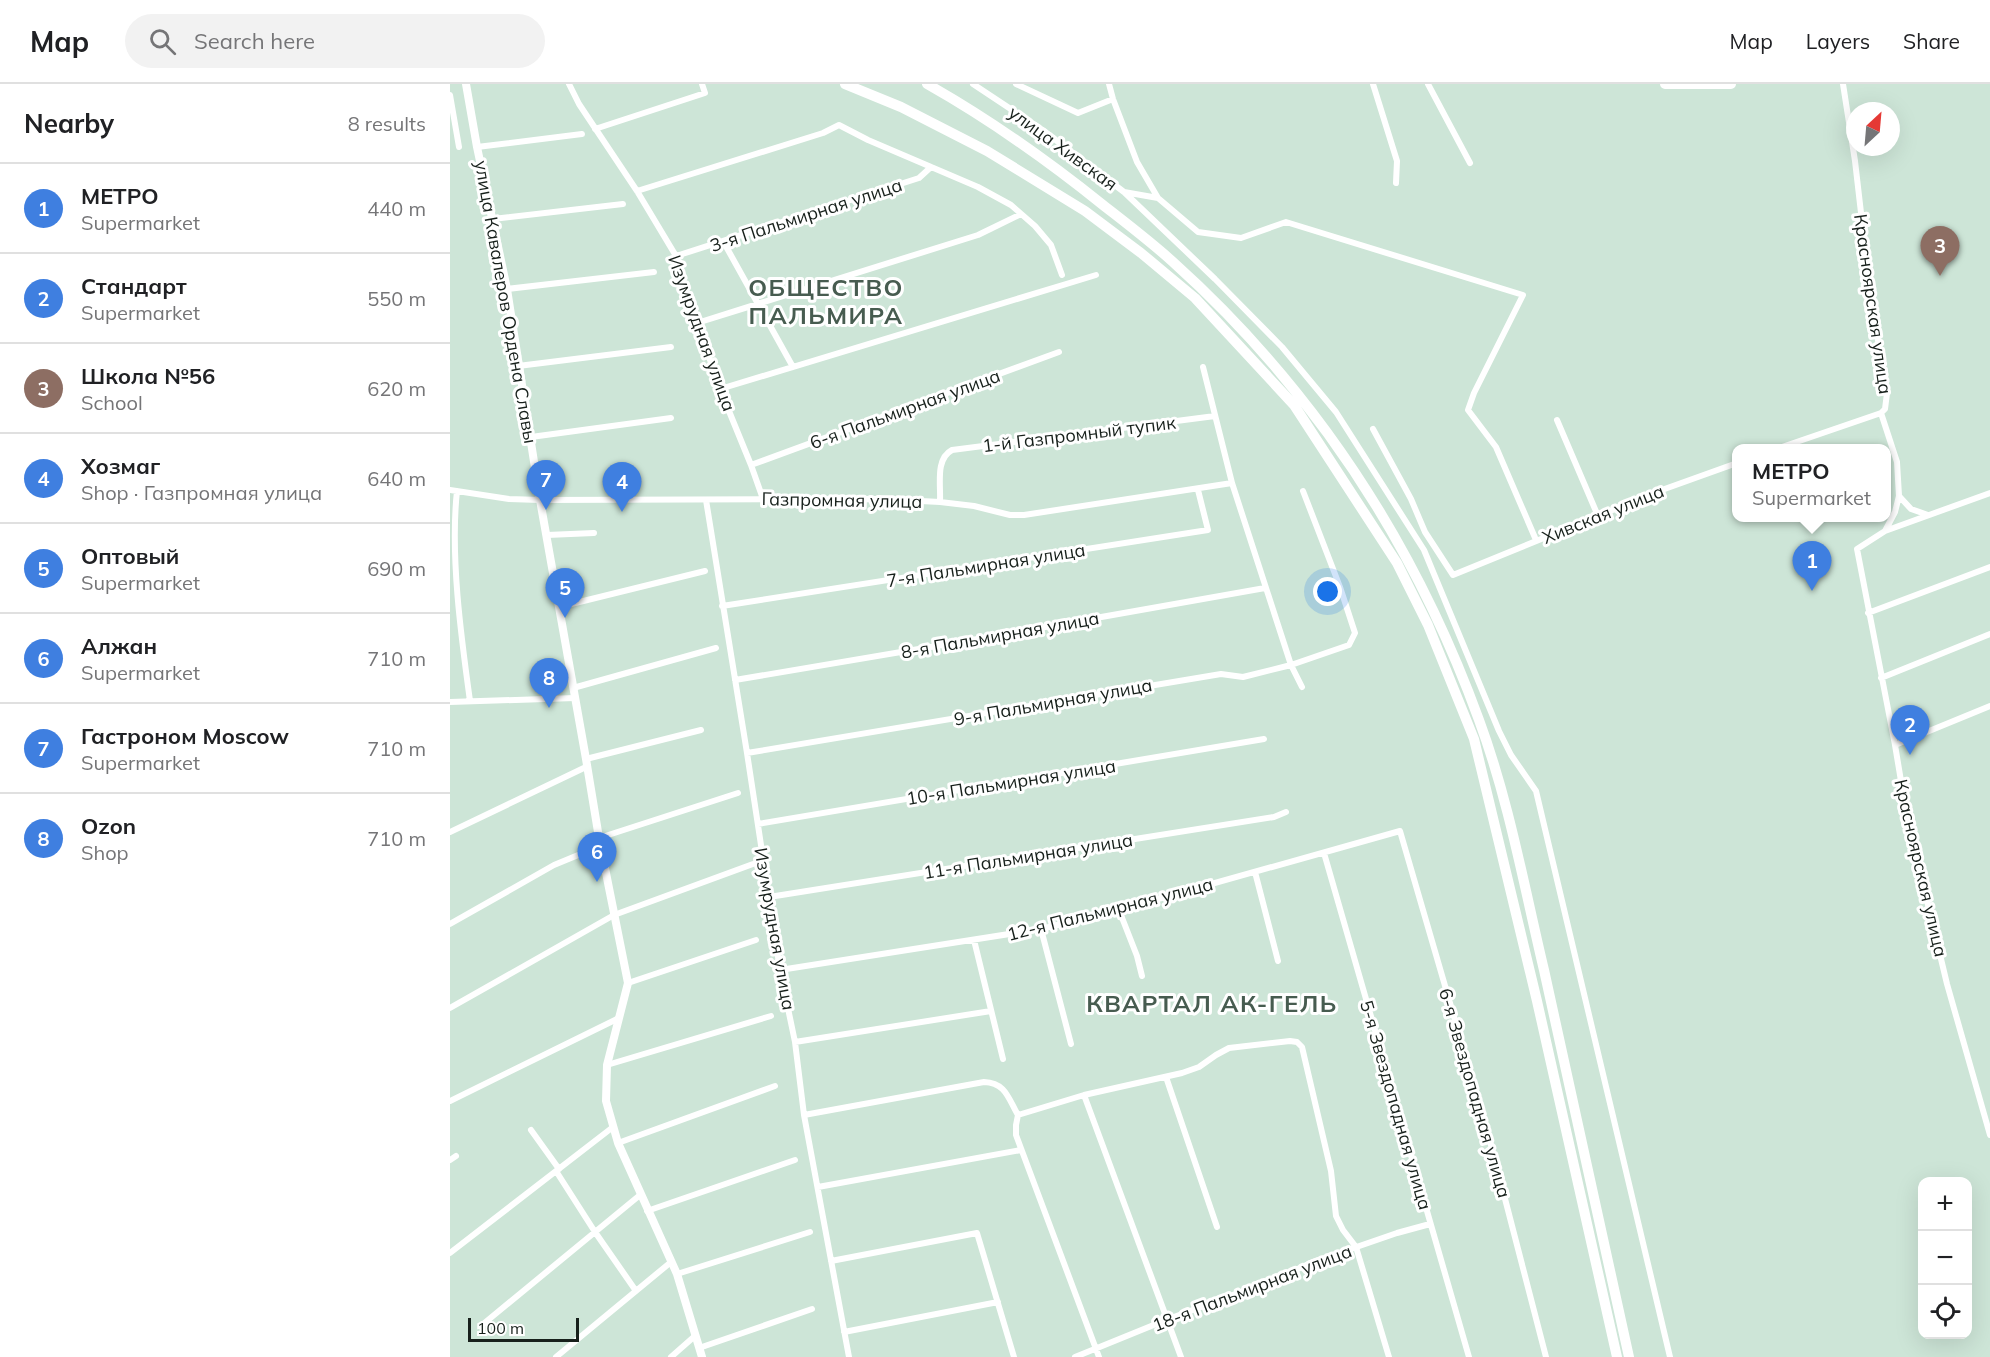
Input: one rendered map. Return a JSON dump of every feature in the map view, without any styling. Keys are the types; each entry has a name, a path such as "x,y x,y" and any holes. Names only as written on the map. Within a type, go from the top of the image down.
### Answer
{"main road":[{"path":"845,84 901,107 987,151 1086,211 1195,298 1294,405 1397,563 1428,625 1474,740 1537,1001 1617,1357"},
{"path":"927,84 980,115 1048,162 1148,241 1198,286 1249,337 1313,412 1356,473 1399,543 1448,641 1480,722 1499,780 1629,1357"},
{"path":"1665,84 1731,84"}],"street":[{"name":"улица Кавалеров Ордена Славы","path":"466,84 507,289 540,500 599,842 628,983 607,1065 606,1101 618,1143 646,1211 677,1274 700,1353"},
{"name":"Изумрудная улица","path":"569,84 676,256 720,389 763,499"},
{"path":"595,129 705,93 702,84"},
{"name":"улица Хивская","path":"973,84 1044,131 1124,192 1158,198"},
{"path":"1016,84 1078,113 1113,99"},
{"path":"1109,84 1137,162 1158,198 1198,232 1241,238 1286,222 1523,295 1474,393 1468,410 1496,447 1536,540"},
{"path":"1373,84 1397,161 1396,183"},
{"path":"1428,84 1470,163"},
{"name":"Красноярская улица","path":"1844,84 1871,299 1887,393 1881,413 1897,462 1899,496 1891,520"},
{"path":"450,95 459,147"},
{"path":"637,191 823,133 839,125 868,140 978,187 1011,206 1051,245 1062,275"},
{"path":"477,147 582,134"},
{"name":"3-я Пальмирная улица","path":"676,256 919,178 931,167"},
{"path":"1124,192 1282,347 1336,412 1424,550 1507,747 1536,791 1670,1357"},
{"path":"493,219 623,204"},
{"path":"697,323 978,235 1021,214"},
{"path":"723,241 793,367"},
{"path":"507,289 654,272"},
{"path":"720,389 1096,275"},
{"path":"518,366 671,347"},
{"name":"6-я Пальмирная улица","path":"751,465 1059,352"},
{"path":"1203,367 1232,483 1291,665 1302,687"},
{"path":"1791,444 1881,413"},
{"name":"1-й Газпромный тупик","path":"940,502 941,462 945,454 952,450 1215,416"},
{"path":"531,437 671,418"},
{"path":"1557,420 1598,516"},
{"name":"Хивская улица","path":"1373,429 1411,499 1425,532 1453,575 1659,491 1732,465"},
{"name":"Газпромная улица","path":"453,491 509,499 540,500 882,499 940,502 1010,515 1024,515 1232,483"},
{"name":"7-я Пальмирная улица","path":"722,606 1208,530 1198,490"},
{"path":"453,491 452,549 470,701"},
{"name":"9-я Пальмирная улица","path":"747,753 1221,674 1243,677 1291,665 1349,645 1355,633 1303,491"},
{"path":"1885,531 1990,493"},
{"path":"1899,496 1911,509 1929,515"},
{"name":"Изумрудная улица","path":"706,501 780,970 795,1042 804,1115 849,1357"},
{"name":"Красноярская улица","path":"1890,522 1885,531 1857,549 1902,792 1947,984 1990,1135"},
{"path":"547,535 594,533"},
{"path":"1868,613 1990,567"},
{"path":"559,607 705,571"},
{"name":"8-я Пальмирная улица","path":"735,680 1265,588"},
{"path":"1881,678 1990,634"},
{"path":"573,688 716,648"},
{"path":"450,702 575,698"},
{"path":"1895,745 1990,706"},
{"path":"450,832 587,762 701,730"},
{"name":"10-я Пальмирная улица","path":"758,824 1264,739"},
{"path":"450,924 599,842 738,793"},
{"name":"11-я Пальмирная улица","path":"769,897 1262,819 1280,816 1286,812"},
{"name":"12-я Пальмирная улица","path":"780,970 1041,929 1119,910 1400,831"},
{"name":"6-я Звездопадная улица","path":"1400,831 1489,1137 1546,1357"},
{"name":"5-я Звездопадная улица","path":"1324,853 1469,1357"},
{"path":"450,1008 614,915 753,864"},
{"path":"1255,872 1278,961"},
{"path":"1119,910 1137,956 1142,976"},
{"path":"1041,929 1071,1044"},
{"path":"628,983 756,940"},
{"path":"974,940 1003,1059"},
{"path":"795,1042 991,1011"},
{"path":"607,1065 771,1016"},
{"path":"450,1101 619,1018"},
{"path":"1018,1115 1084,1095 1166,1077 1199,1067 1229,1048 1297,1042 1302,1047 1331,1172 1336,1216 1342,1230 1356,1247 1389,1357"},
{"path":"1166,1077 1217,1227"},
{"path":"804,1115 984,1082 1002,1087 1018,1115 1016,1135 1021,1150 1099,1357"},
{"path":"618,1143 775,1086"},
{"path":"1084,1095 1181,1357"},
{"path":"450,1253 613,1127"},
{"path":"531,1130 595,1232 636,1291"},
{"path":"818,1187 1021,1150"},
{"path":"646,1211 795,1160"},
{"path":"482,1325 640,1195"},
{"name":"18-я Пальмирная улица","path":"1075,1357 1278,1278 1313,1262 1430,1224"},
{"path":"677,1274 810,1232"},
{"path":"831,1261 977,1233 1014,1357"},
{"path":"556,1357 671,1263"},
{"path":"844,1332 998,1302"},
{"path":"700,1353 812,1309"},
{"path":"671,1357 696,1335"}],"place":[{"name":"Школа №56","path":"1940,276"},
{"name":"Гастроном Moscow","path":"546,510"},
{"name":"Хозмаг","path":"622,512"},
{"name":"МЕТРО","path":"1812,591"},
{"name":"Оптовый","path":"565,618"},
{"name":"Ozon","path":"549,708"},
{"name":"Стандарт","path":"1910,755"},
{"name":"Алжан","path":"597,882"}],"district":[{"name":"ОБЩЕСТВО ПАЛЬМИРА","path":"826,301"},
{"name":"КВАРТАЛ АК-ГЕЛЬ","path":"1212,1003"}]}
